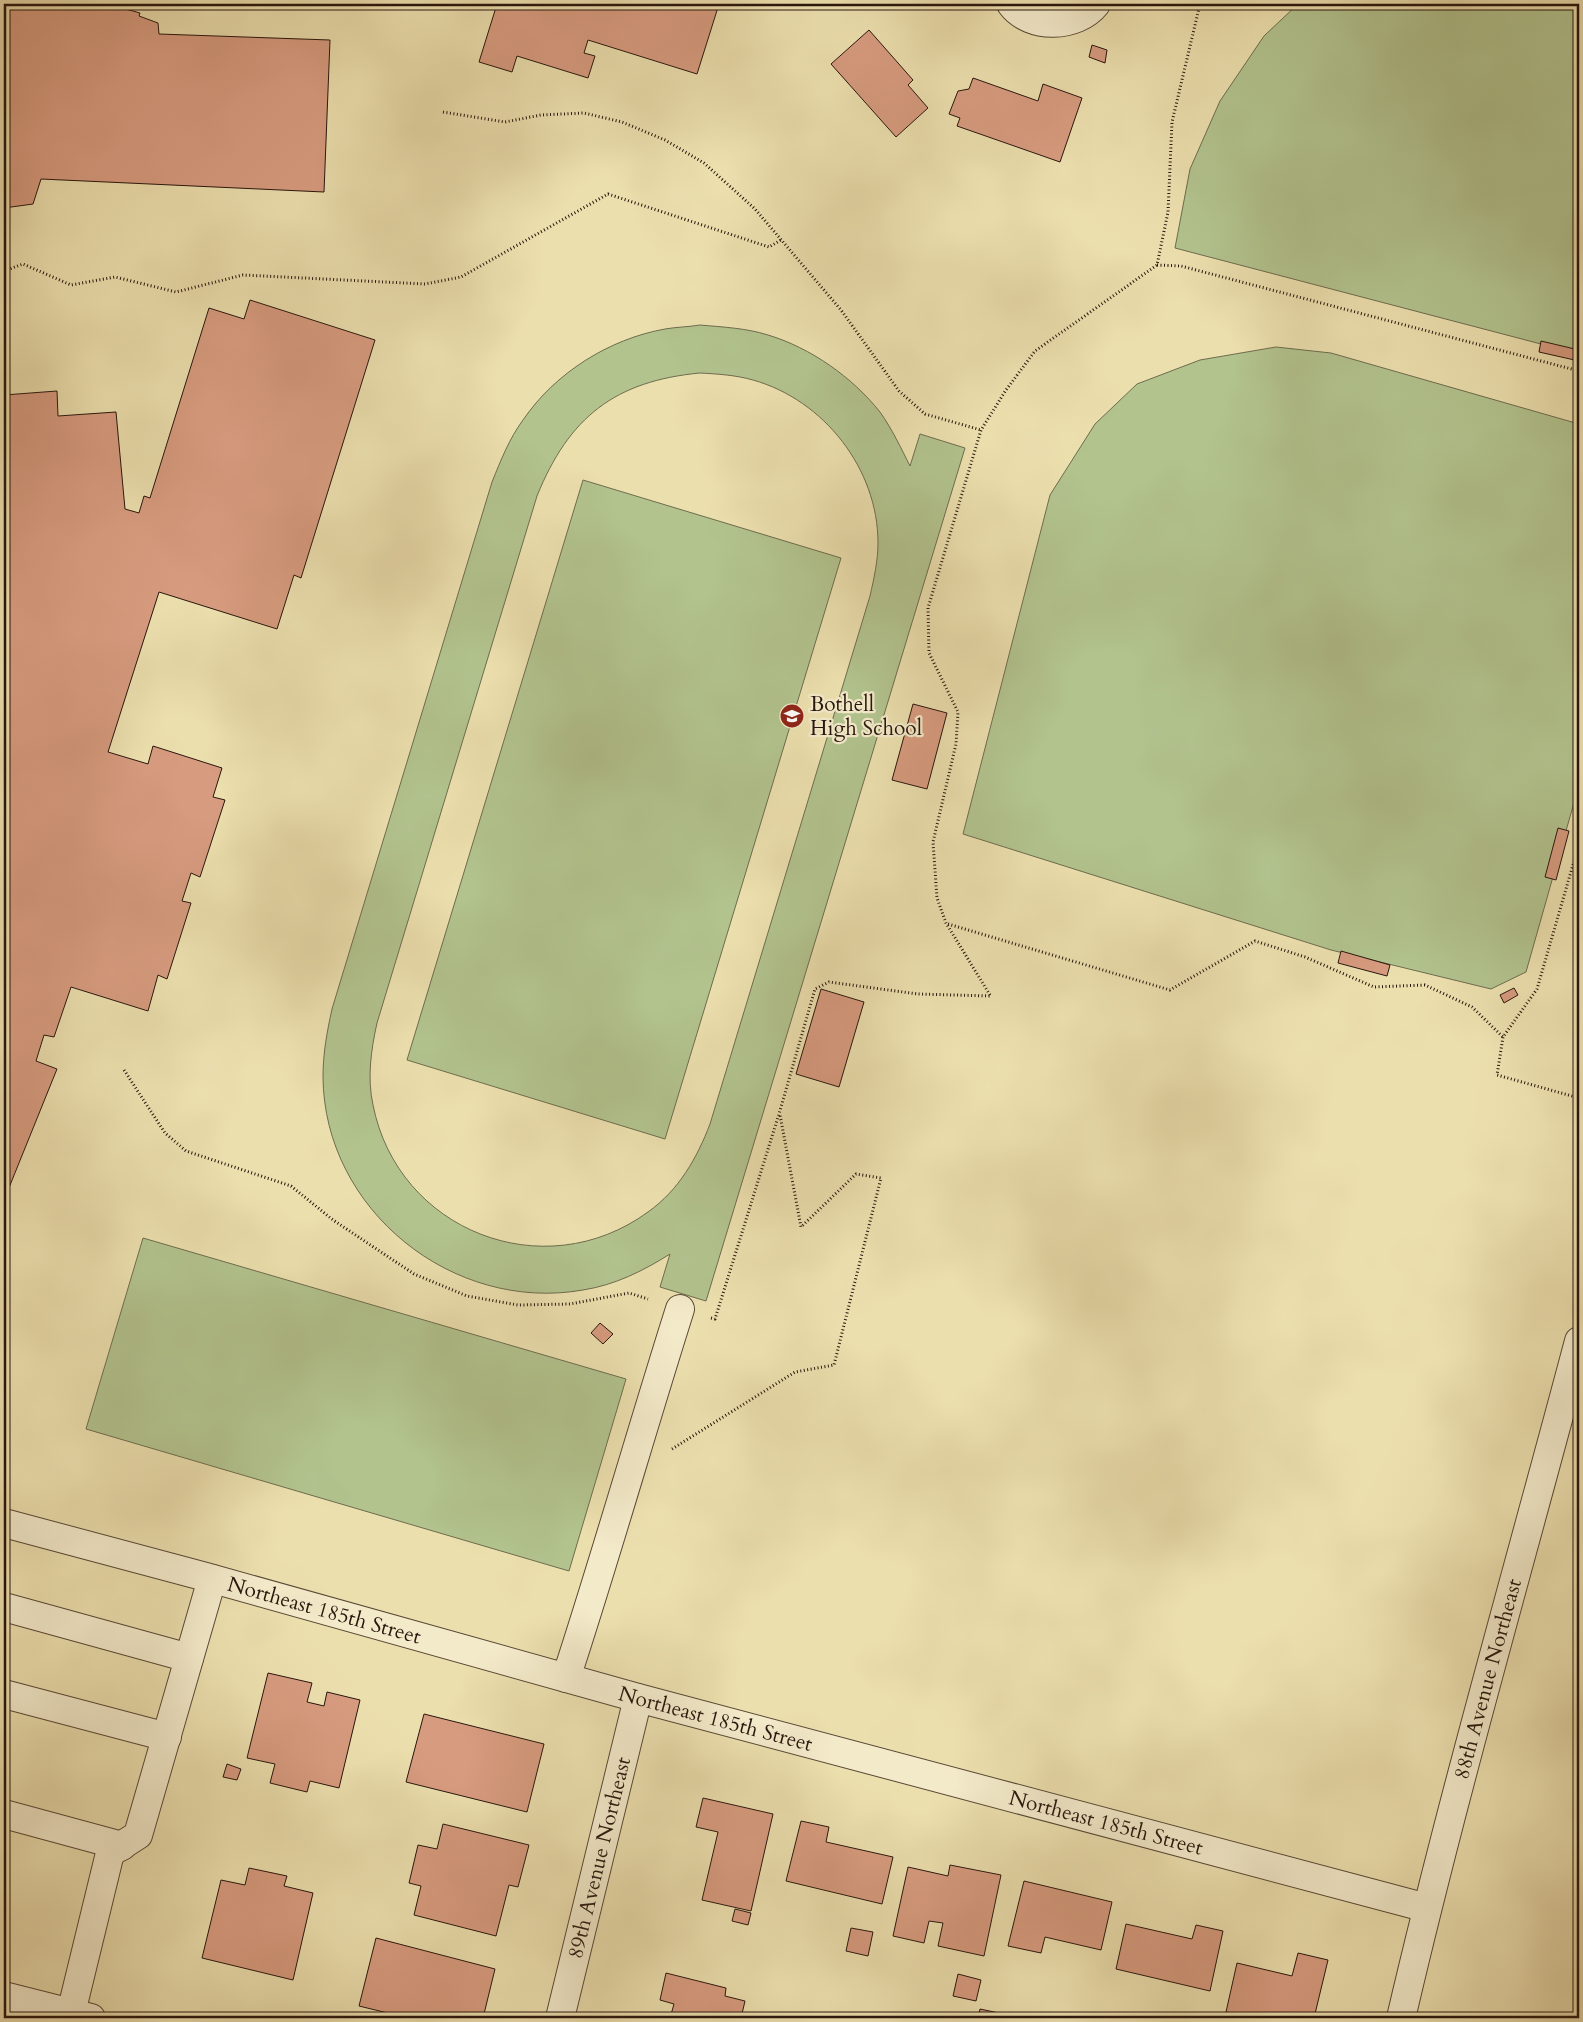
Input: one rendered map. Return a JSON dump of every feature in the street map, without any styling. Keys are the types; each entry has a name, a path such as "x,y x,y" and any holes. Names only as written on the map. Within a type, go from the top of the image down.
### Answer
{"street":[{"path":"1011,4 1028,18 1045,23 1063,22 1080,17 1096,4"},
{"path":"566,1678 598,1582 627,1477 680,1309"},
{"name":"88th Avenue Northeast","path":"1401,2018 1427,1908 1472,1735 1579,1341"},
{"name":"Northeast 185th Street","path":"4,1523 638,1698 1427,1908"},
{"path":"4,1996 81,2016 110,1853 138,1836 212,1580"},
{"path":"4,1607 189,1658"},
{"path":"4,1694 167,1737"},
{"name":"89th Avenue Northeast","path":"560,2018 638,1698"},
{"path":"4,1814 122,1846"}],"path":[{"path":"1157,265 1168,212 1172,122 1200,4"},
{"path":"443,112 505,122 542,115 584,113 622,122 665,140 704,163 755,210 781,240 841,310 900,391 924,414 981,430"},
{"path":"4,271 23,264 71,284 115,277 176,292 242,275 424,284 461,277 608,194 768,247 781,240"},
{"path":"124,1070 165,1133 186,1151 291,1186 333,1220 414,1274 467,1296 518,1305 570,1304 629,1293 715,1319 780,1114 815,990 829,982 918,994 991,996 946,923 937,898 933,842 956,744 958,712 929,653 928,608 981,430 1035,351 1157,265 1181,266 1579,371"},
{"path":"1579,844 1537,989 1503,1037 1497,1075 1579,1098"},
{"path":"946,923 1170,990 1255,941 1305,957 1374,987 1425,985 1472,1007 1503,1037"},
{"path":"669,1450 795,1372 834,1365 881,1178 856,1174 801,1227 780,1114"}],"green space":[{"path":"1298,4 1579,4 1579,354 1175,248 1190,169 1220,101 1264,36"},
{"path":"700,325 734,328 768,335 800,348 830,365 857,387 880,412 910,466 920,434 965,448 706,1301 660,1287 670,1254 628,1276 595,1288 535,1293 488,1285 444,1268 405,1242 371,1209 346,1170 329,1125 323,1077 332,1009 492,482 509,442 536,403 551,387 585,361 604,350 644,334 665,329","holes":["700,373 746,378 779,390 802,404 824,421 842,441 857,464 868,489 876,516 878,550 873,583 710,1124 693,1161 678,1183 659,1203 648,1212 607,1234 565,1245 522,1245 481,1234 444,1214 412,1186 388,1149 373,1105 370,1074 377,1023 537,496 550,468 580,424 599,408 643,384 670,377"]},
{"path":"1276,347 1331,353 1579,424 1579,785 1526,972 1491,989 1331,950 963,834 1050,495 1095,424 1137,384 1200,360"},
{"path":"583,480 841,558 665,1139 407,1060"},
{"path":"143,1238 626,1379 569,1571 86,1429"}],"building":[{"path":"4,4 108,4 140,13 139,16 158,23 159,34 330,40 324,192 41,179 33,204 4,208"},
{"path":"497,4 719,4 697,74 588,40 584,53 595,56 588,78 517,56 512,72 479,62"},
{"path":"869,30 913,80 908,85 928,108 896,137 831,64"},
{"path":"1092,45 1107,50 1105,63 1089,57"},
{"path":"973,78 1038,101 1043,84 1082,98 1060,162 957,126 960,118 949,114 958,91 969,89"},
{"path":"250,300 375,340 301,578 294,575 277,629 159,592 108,752 148,764 153,746 222,768 213,797 225,800 200,877 191,873 182,901 191,903 167,979 158,975 148,1011 71,987 54,1037 44,1035 36,1061 57,1069 4,1200 4,395 57,391 58,416 116,412 125,509 139,513 144,496 150,498 209,308 244,319"},
{"path":"1541,341 1579,350 1579,361 1539,352"},
{"path":"913,704 947,713 927,789 892,780"},
{"path":"1558,828 1569,831 1556,880 1545,877"},
{"path":"1341,951 1390,965 1387,976 1338,963"},
{"path":"1514,988 1518,995 1504,1003 1500,995"},
{"path":"821,989 864,1002 839,1087 796,1074"},
{"path":"600,1323 613,1334 603,1344 591,1333"},
{"path":"268,1673 312,1683 307,1702 324,1706 327,1692 360,1700 339,1788 310,1781 307,1792 270,1783 275,1764 247,1758"},
{"path":"424,1714 544,1744 527,1812 406,1782"},
{"path":"227,1764 241,1769 237,1780 223,1777"},
{"path":"703,1798 773,1814 751,1911 702,1900 718,1832 696,1827"},
{"path":"801,1821 829,1827 826,1842 893,1857 882,1904 786,1881"},
{"path":"443,1824 529,1845 518,1887 509,1885 496,1936 414,1915 421,1886 409,1883 418,1845 437,1849"},
{"path":"950,1865 1001,1875 984,1956 938,1946 943,1923 929,1921 924,1943 893,1936 908,1867 948,1876"},
{"path":"249,1868 287,1876 284,1886 313,1893 293,1980 202,1958 221,1880 245,1885"},
{"path":"1024,1881 1112,1902 1101,1950 1045,1937 1041,1953 1008,1946"},
{"path":"735,1909 751,1913 748,1925 732,1921"},
{"path":"1126,1924 1192,1939 1196,1925 1223,1931 1210,1991 1116,1969"},
{"path":"851,1928 873,1932 868,1956 846,1951"},
{"path":"376,1938 495,1969 483,2018 408,2018 359,2006"},
{"path":"1298,1953 1328,1960 1314,2018 1252,2018 1226,2012 1237,1963 1292,1976"},
{"path":"666,1973 726,1988 725,1996 745,2001 741,2018 670,2018 674,2004 660,2000"},
{"path":"958,1974 981,1980 976,2001 953,1996"},
{"path":"980,2009 999,2013 998,2018 978,2018"}],"place":[{"name":"Bothell High School","path":"792,716"}]}
